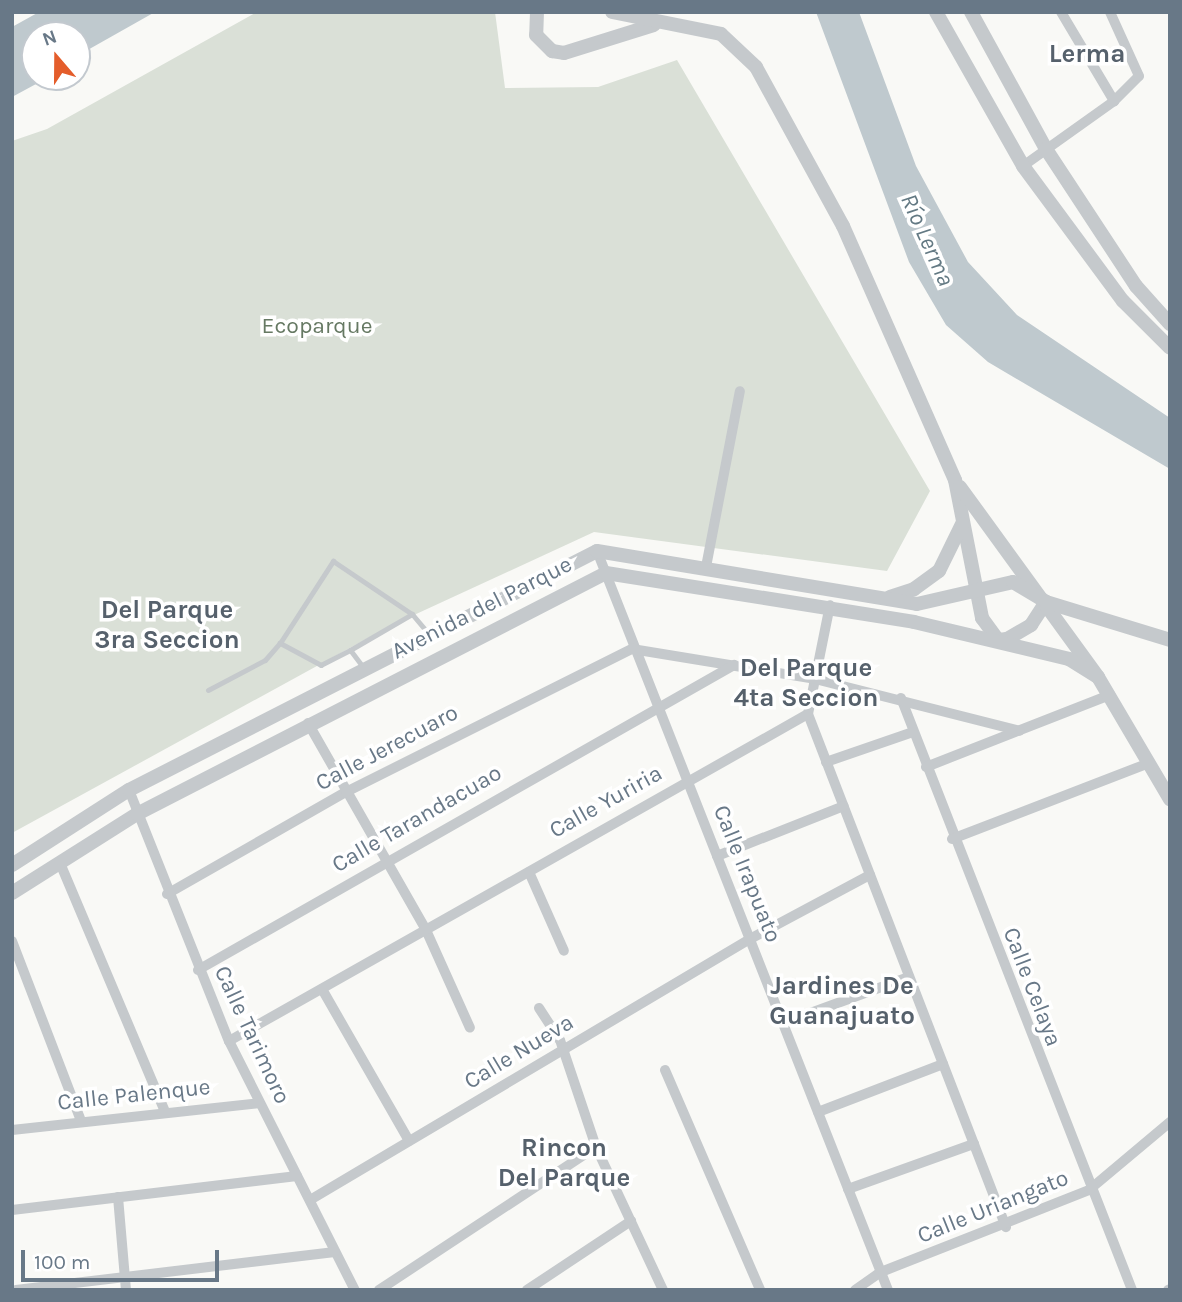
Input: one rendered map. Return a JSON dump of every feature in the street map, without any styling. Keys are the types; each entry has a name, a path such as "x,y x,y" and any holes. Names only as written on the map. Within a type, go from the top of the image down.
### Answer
{"street":[{"path":"537,12 536,34 552,51 575,50 611,35 669,22"},
{"path":"611,35 612,12 697,26 732,41 769,87 844,226 955,480 982,618 998,640 1031,625 1046,602"},
{"path":"936,12 1023,166 1123,301 1170,348"},
{"path":"971,12 1046,149 1136,286 1170,324"},
{"path":"1061,12 1114,101"},
{"path":"1023,166 1114,101 1139,76 1110,12"},
{"path":"706,566 740,391"},
{"path":"955,480 1098,677 1170,799"},
{"path":"885,598 914,589 939,571 956,545 963,516"},
{"name":"Avenida del Parque","path":"12,865 129,790 429,634 597,551 706,566 927,604 1013,582 1046,602"},
{"name":"Calle Irapuato","path":"597,551 632,649 659,708 888,1290"},
{"name":"Avenida del Parque","path":"12,893 137,814 308,723 606,573 830,605 998,640 1069,659 1098,677"},
{"path":"1046,602 1170,640"},
{"path":"830,605 808,714 1006,1227"},
{"path":"632,649 815,679 901,698 1020,731"},
{"name":"Calle Jerecuaro","path":"167,894 346,792 632,649"},
{"name":"Calle Tarandacuao","path":"198,970 384,861 734,665"},
{"path":"926,767 1110,695"},
{"name":"Calle Celaya","path":"901,698 952,839 1089,1190 1132,1290"},
{"name":"Calle Yuriria","path":"229,1041 808,714"},
{"path":"308,723 384,861 426,930 470,1028"},
{"path":"827,762 913,732"},
{"path":"952,839 1149,763"},
{"name":"Calle Tarimoro","path":"129,790 167,894 229,1041 355,1290"},
{"path":"717,856 844,806"},
{"path":"60,863 165,1112"},
{"path":"529,872 564,951"},
{"name":"Calle Nueva","path":"310,1200 750,939 870,875"},
{"path":"12,941 81,1121"},
{"path":"783,1023 909,977"},
{"path":"322,989 409,1141"},
{"path":"539,1008 564,1050 596,1147 663,1290"},
{"path":"818,1112 943,1064"},
{"path":"665,1070 760,1290"},
{"name":"Calle Palenque","path":"12,1130 260,1104"},
{"name":"Calle Uriangato","path":"855,1290 881,1272 1006,1227 1089,1190 1170,1122"},
{"path":"848,1189 974,1144"},
{"path":"379,1290 596,1147"},
{"path":"12,1210 297,1176"},
{"path":"118,1197 126,1290"},
{"path":"531,1289 631,1221"},
{"path":"16,1290 335,1252"}],"lane":[{"path":"208,690 265,660 280,643 333,561 412,614 429,634"},
{"path":"280,643 321,665 412,614"},
{"path":"350,650 363,668"}],"green space":[{"name":"Ecoparque","path":"257,12 495,12 505,88 598,87 677,60 930,491 887,571 594,532 388,627 12,833 12,141 47,129"}],"water":[{"path":"39,12 155,12 91,48 91,21 23,21"},
{"name":"Río Lerma","path":"816,12 859,12 916,166 968,262 1017,315 1170,418 1170,469 988,362 946,325 909,262"},
{"path":"21,22 23,91 12,97 12,27"}],"district":[{"name":"Lerma","path":"1087,54"},
{"name":"Del Parque 3ra Seccion","path":"167,625"},
{"name":"Del Parque 4ta Seccion","path":"806,683"},
{"name":"Jardines De Guanajuato","path":"842,1001"},
{"name":"Rincon Del Parque","path":"564,1163"}]}
